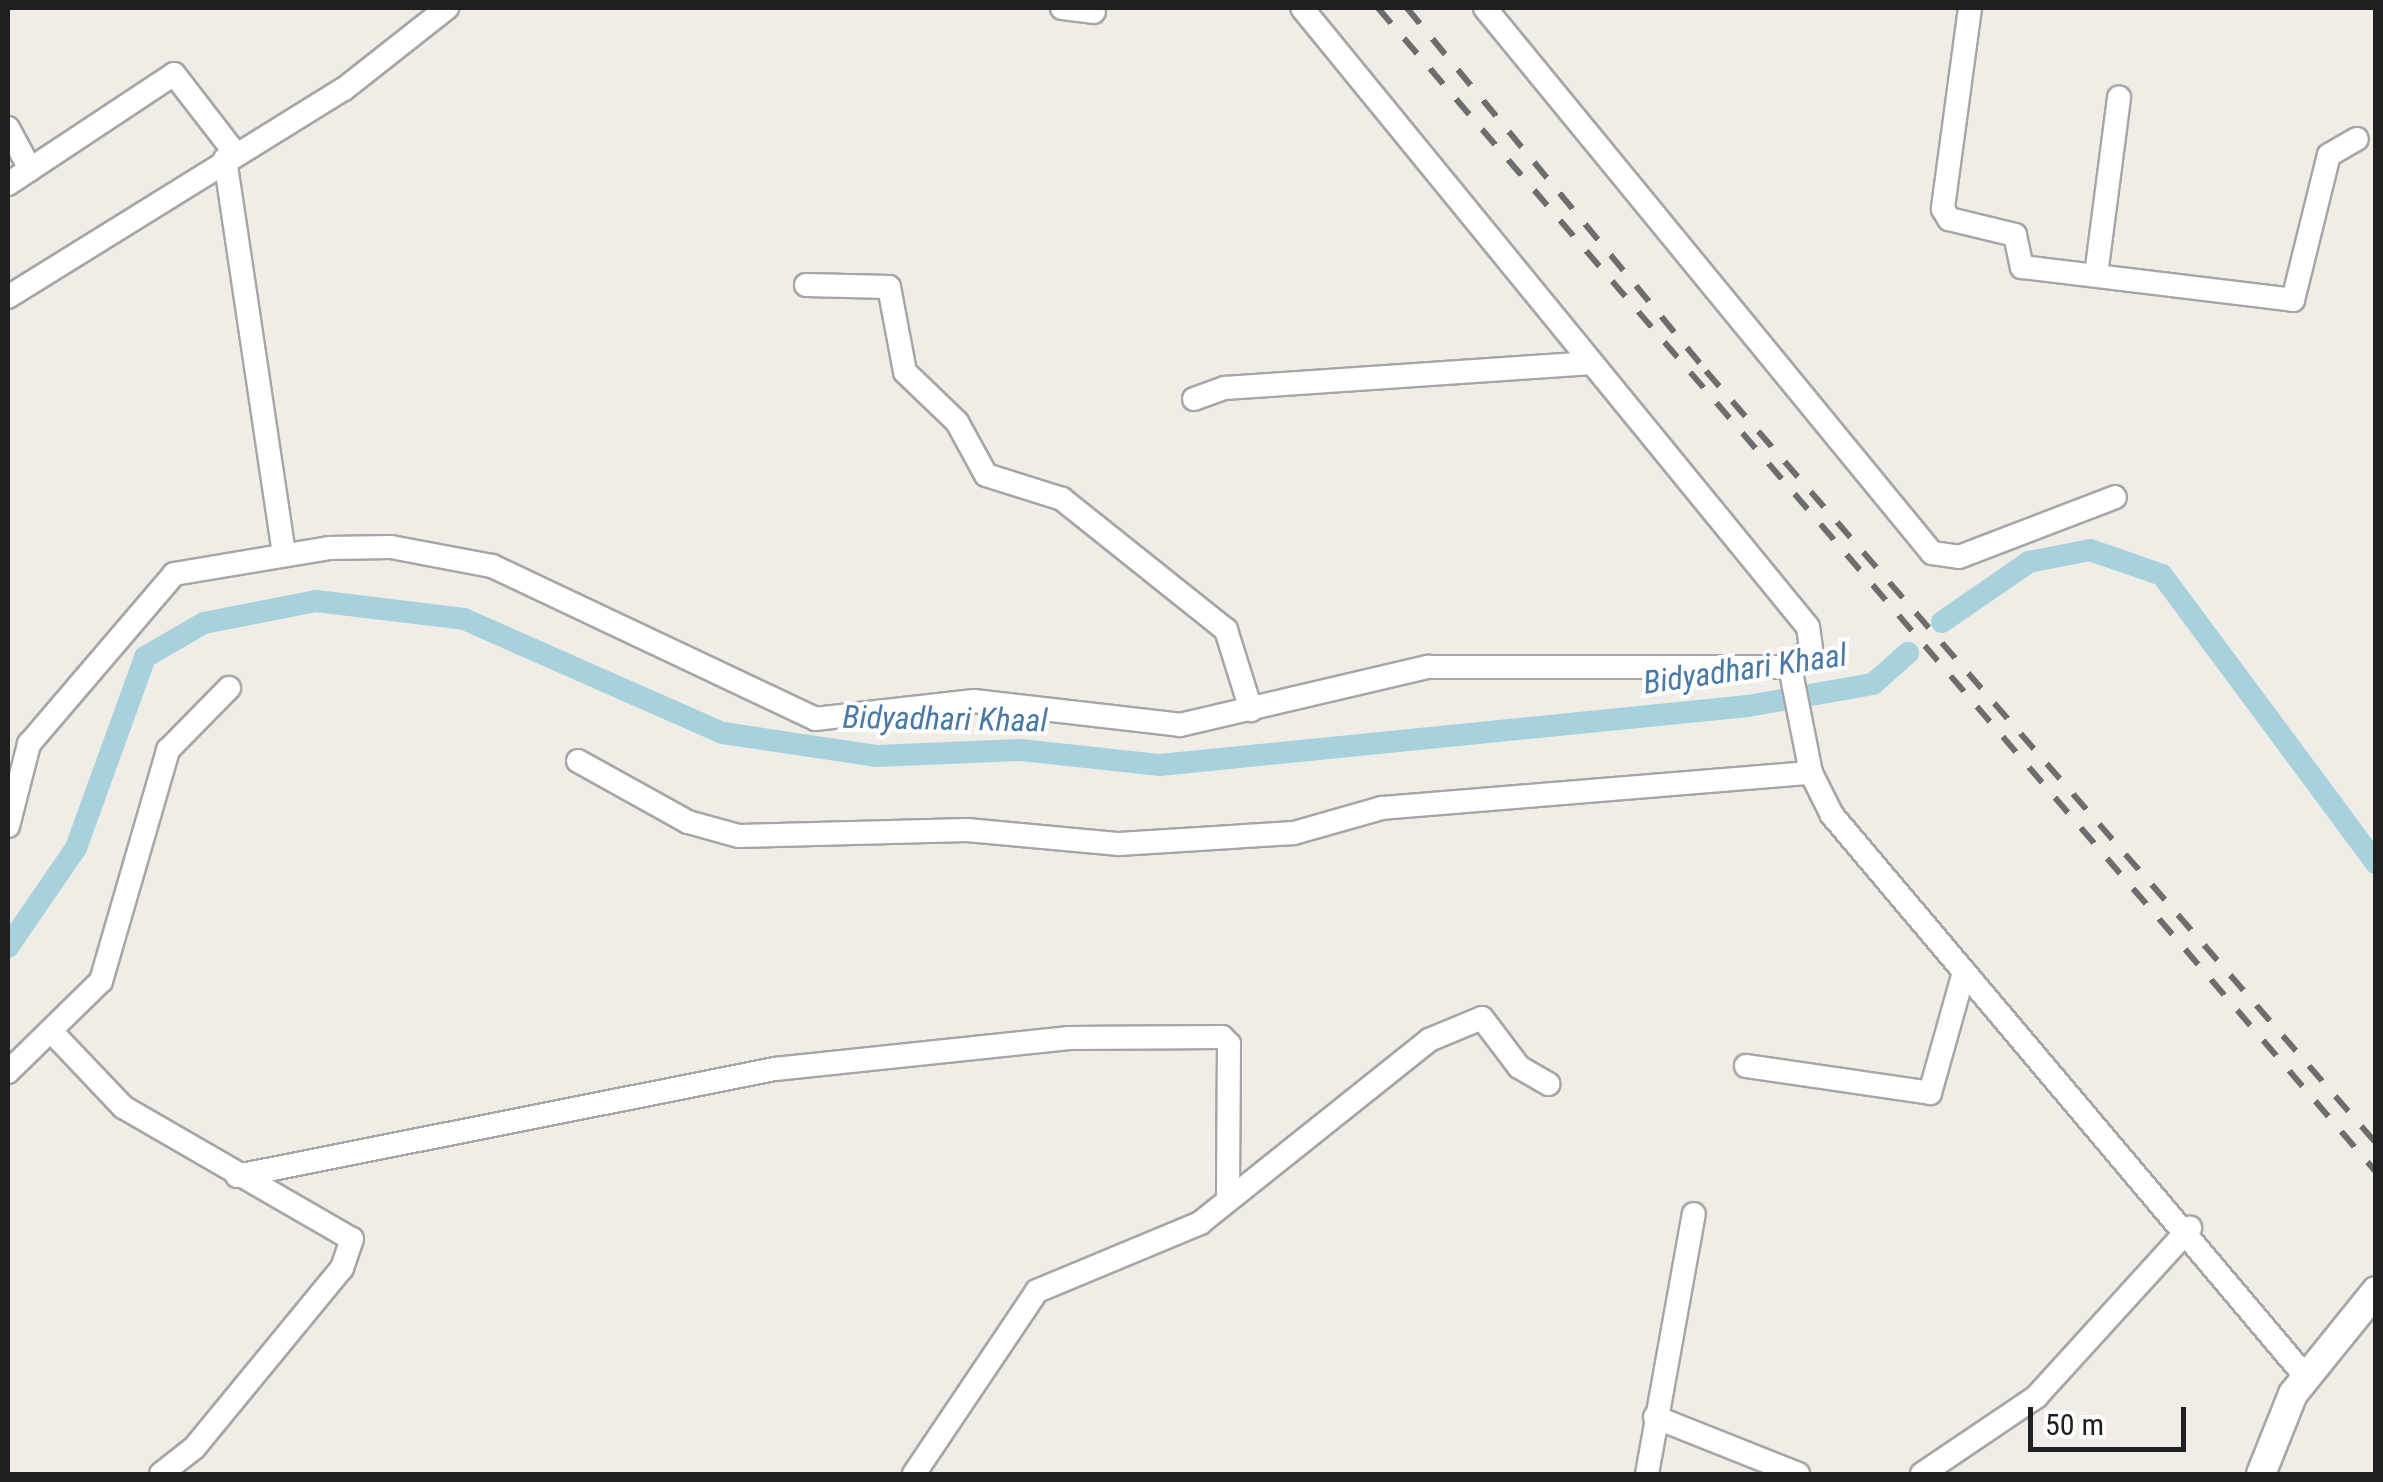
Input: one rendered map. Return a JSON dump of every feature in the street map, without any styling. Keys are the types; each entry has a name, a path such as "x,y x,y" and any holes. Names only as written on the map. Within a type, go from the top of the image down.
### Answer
{"street":[{"path":"8,297 344,88 446,8"},
{"path":"1062,8 1094,12"},
{"path":"8,826 29,744 174,574 284,554 391,548 492,566 801,718 857,720 974,701 1180,724 1428,667 1790,667 1811,648 1808,627 1588,363 1302,8"},
{"path":"1485,8 1932,552 1959,557 2115,497"},
{"path":"1970,8 1945,216 2014,235 2022,267 2293,300 2329,155 2357,139"},
{"path":"8,184 174,74 230,156 284,554"},
{"path":"2096,275 2119,97"},
{"path":"8,128 30,169"},
{"path":"806,285 889,287 906,372 957,422 986,475 1062,498 1226,630 1250,710"},
{"path":"1194,399 1225,388 1588,363"},
{"path":"1790,667 1811,772 1832,815 1964,972 2190,1228 2306,1377"},
{"path":"8,1072 107,970 168,750 229,688"},
{"path":"578,761 688,822 739,836 966,830 1119,844 1294,834 1382,808 1811,772"},
{"path":"1746,1066 1930,1093 1964,972"},
{"path":"924,1470 1037,1291 1200,1224 1429,1040 1482,1018 1519,1067 1549,1084"},
{"path":"51,1031 122,1107 237,1176 348,1233 353,1246 194,1448 161,1474"},
{"path":"237,1176 775,1069 1069,1038 1222,1037 1229,1044 1228,1199"},
{"path":"1647,1474 1694,1214"},
{"path":"1922,1474 2036,1397 2190,1228"},
{"path":"2261,1474 2306,1377 2376,1291"},
{"path":"1655,1417 1798,1474"}],"waterway":[{"name":"Bidyadhari Khaal","path":"1942,622 2029,562 2090,550 2162,575 2376,863"},
{"name":"Bidyadhari Khaal","path":"8,947 76,848 145,657 204,623 316,601 464,619 723,733 877,756 1021,750 1160,765 1748,706 1873,684 1908,653"}],"railway":[{"path":"1378,8 2376,1172"},
{"path":"1407,8 1706,371 2376,1143"}]}
